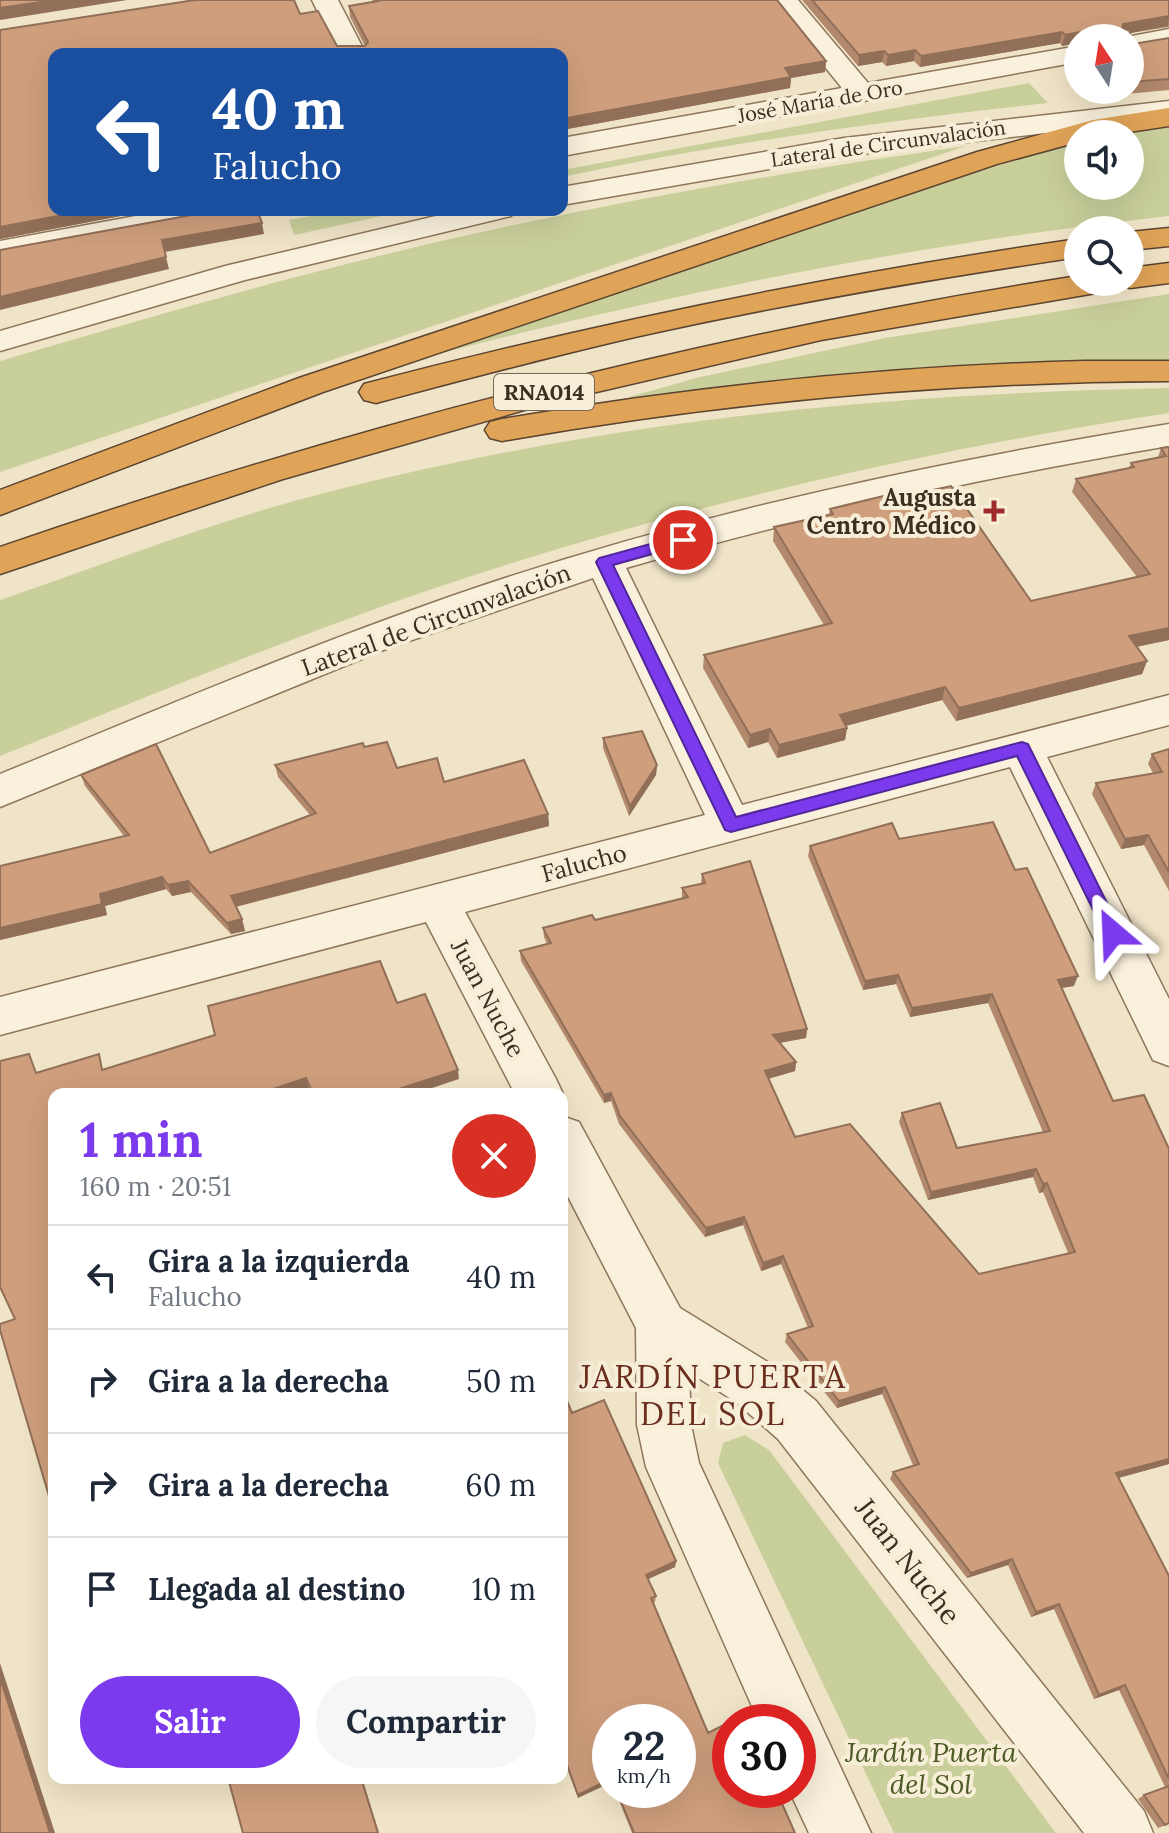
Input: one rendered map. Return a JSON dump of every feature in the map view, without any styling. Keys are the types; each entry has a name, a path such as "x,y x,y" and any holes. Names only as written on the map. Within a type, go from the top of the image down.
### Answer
{"highway":[{"path":"0,503 284,395 987,158 1093,129 1169,117"},
{"path":"1144,240 1169,237"},
{"name":"RNA014","path":"0,510 349,400 572,342 776,298 1064,250"},
{"path":"1144,276 1169,273"},
{"name":"RNA014","path":"0,561 342,447 610,375 882,317 1064,288"},
{"path":"137,514 450,441 642,406 888,378 1169,371"}],"street":[{"path":"325,0 349,48"},
{"path":"784,0 861,93"},
{"path":"1144,41 1169,37"},
{"name":"José María de Oro","path":"568,146 1064,57"},
{"name":"Lateral de Circunvalación","path":"568,195 844,147 1169,110"},
{"path":"0,250 185,216"},
{"path":"0,341 236,273 475,216"},
{"name":"Lateral de Circunvalación","path":"0,791 415,623 604,562 864,494 1169,435"},
{"path":"604,562 731,825"},
{"name":"Falucho","path":"0,1016 1169,710"},
{"path":"1022,749 1169,1046"},
{"name":"Juan Nuche","path":"437,902 536,1088"},
{"name":"Juan Nuche","path":"568,1148 662,1325 685,1343 755,1384 797,1420 1122,1833"},
{"name":"Juan Nuche","path":"662,1325 664,1425 673,1467 781,1704"},
{"path":"816,1780 840,1833"}],"green space":[{"path":"1029,83 1048,103 804,134 568,176 568,169"},
{"path":"1169,127 1169,216 1144,219 1144,216 1064,216 1064,229 803,271 622,309 442,353 911,193 1064,145 1064,200 1144,200 1144,130"},
{"path":"966,146 0,472 0,361 218,298 437,242 701,188"},
{"path":"311,216 381,216 294,235 289,220"},
{"path":"1169,294 1169,363 932,369 629,397 700,377 885,338"},
{"path":"1169,388 1169,413 983,445 798,485 706,507 525,559 325,627 0,756 0,600 248,514 437,466 644,429 852,405 1062,391"},
{"name":"Jardín Puerta del Sol","path":"745,1435 769,1450 1056,1833 894,1833 718,1463 723,1443"}],"building":[{"path":"0,0 54,0 0,8"},
{"path":"195,0 294,0 300,14 318,11 337,46 365,46 368,42 349,6 377,0 777,0 826,61 785,68 791,77 568,118 568,48 48,48 48,216 58,216 0,227 0,30"},
{"path":"812,0 1169,0 1169,16 1123,24 1064,24 1064,34 921,56 915,50 888,55 884,51 859,55"},
{"path":"1169,38 1169,79 1144,81 1144,42"},
{"path":"186,216 259,216 262,223 162,240 166,257 0,297 0,250"},
{"path":"1169,447 1169,628 1129,636 1147,661 959,708 945,687 840,715 847,728 779,745 770,729 750,735 704,655 832,623 774,527 833,514 830,509 888,495 890,499 951,486 1031,601 1150,574 1076,479 1134,467 1131,463 1166,456 1161,448"},
{"path":"642,731 657,765 630,806 603,738"},
{"path":"387,742 397,768 437,758 444,782 524,760 548,814 231,896 242,919 227,923 188,881 168,885 162,877 100,894 102,904 0,928 0,866 129,835 81,775 156,744 210,853 316,813 275,765 363,743 364,747"},
{"path":"1169,749 1169,872 1148,835 1125,839 1096,783 1162,772 1152,754"},
{"path":"993,822 1015,870 1027,868 1078,976 1058,980 1113,1101 1144,1095 1169,1149 1169,1459 1116,1473 1169,1576 1169,1779 1125,1685 1099,1695 1059,1604 1036,1612 1012,1559 971,1573 893,1472 919,1464 885,1387 839,1401 787,1334 813,1326 783,1256 763,1263 744,1217 706,1228 620,1116 611,1093 604,1095 520,951 551,943 543,928 592,915 595,920 688,897 682,888 705,883 702,874 750,861 807,1029 773,1035 796,1062 765,1071 795,1137 850,1124 979,1274 1075,1252 1047,1183 1043,1184 1036,1169 931,1192 902,1113 940,1103 957,1148 1050,1131 992,994 912,1008 898,975 865,981 810,846 892,823 899,839"},
{"path":"380,961 397,1003 425,994 458,1070 402,1088 310,1088 306,1078 276,1088 48,1088 48,1493 0,1330 0,1324 15,1319 0,1287 0,1061 29,1054 36,1073 99,1054 102,1070 215,1035 208,1006"},
{"path":"604,1400 676,1561 646,1575 656,1596 651,1598 696,1704 592,1704 592,1788 578,1795 568,1768 568,1403 572,1413"},
{"path":"0,1678 50,1833 0,1833"},
{"path":"696,1705 708,1733 712,1731 712,1808 784,1808 795,1833 634,1833 624,1808 696,1808"},
{"path":"230,1784 363,1784 378,1833 243,1833"},
{"path":"1169,1786 1169,1823 1165,1825 1144,1795"}],"place":[{"name":"Augusta Centro Médico","path":"994,511"}],"district":[{"name":"JARDÍN PUERTA DEL SOL","path":"713,1394"}],"route":[{"path":"683,540 604,562 731,825 1022,749 1113,933"}]}
